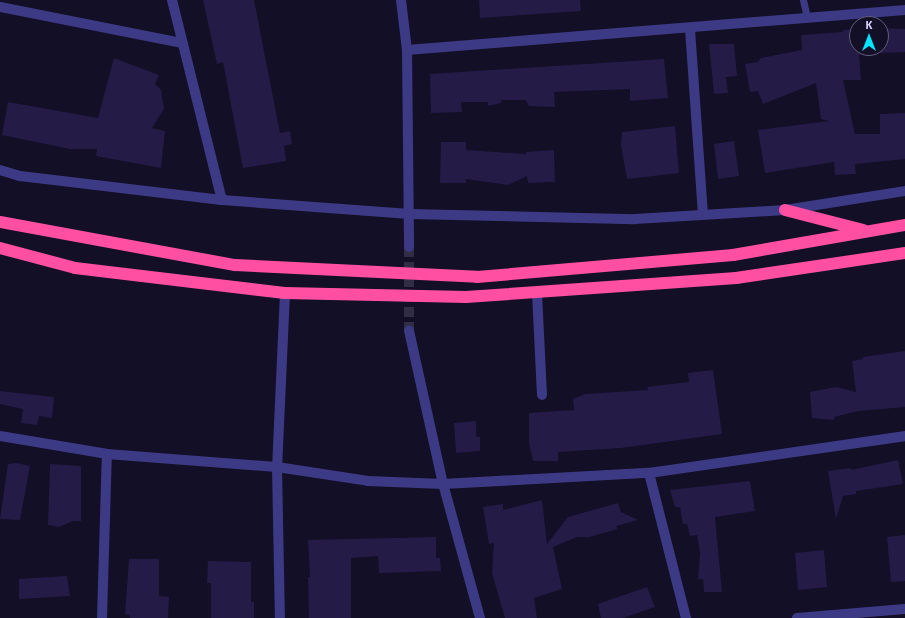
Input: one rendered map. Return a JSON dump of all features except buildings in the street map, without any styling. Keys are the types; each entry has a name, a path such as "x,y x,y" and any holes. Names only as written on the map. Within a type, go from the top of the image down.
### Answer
{"highway":[{"path":"786,210 866,230"},
{"path":"0,222 235,265 477,277 733,255 866,230 905,225"},
{"path":"0,248 76,268 285,293 466,297 736,278 905,253"}],"street":[{"path":"172,0 222,200"},
{"path":"401,0 407,50 409,247"},
{"path":"0,6 182,43"},
{"path":"407,50 905,10"},
{"path":"690,28 703,215"},
{"path":"0,170 20,176 222,200 409,214 635,219 786,210 905,191"},
{"path":"537,292 542,395"},
{"path":"280,618 277,467 285,293"},
{"path":"409,331 443,484 480,618"},
{"path":"0,436 107,454 277,467 368,481 443,484 649,473 905,436"},
{"path":"102,618 107,454"},
{"path":"649,473 686,618"},
{"path":"797,618 905,609"}],"lane":[{"path":"803,0 806,18"}],"tunnel":[{"path":"409,247 409,331"}]}
